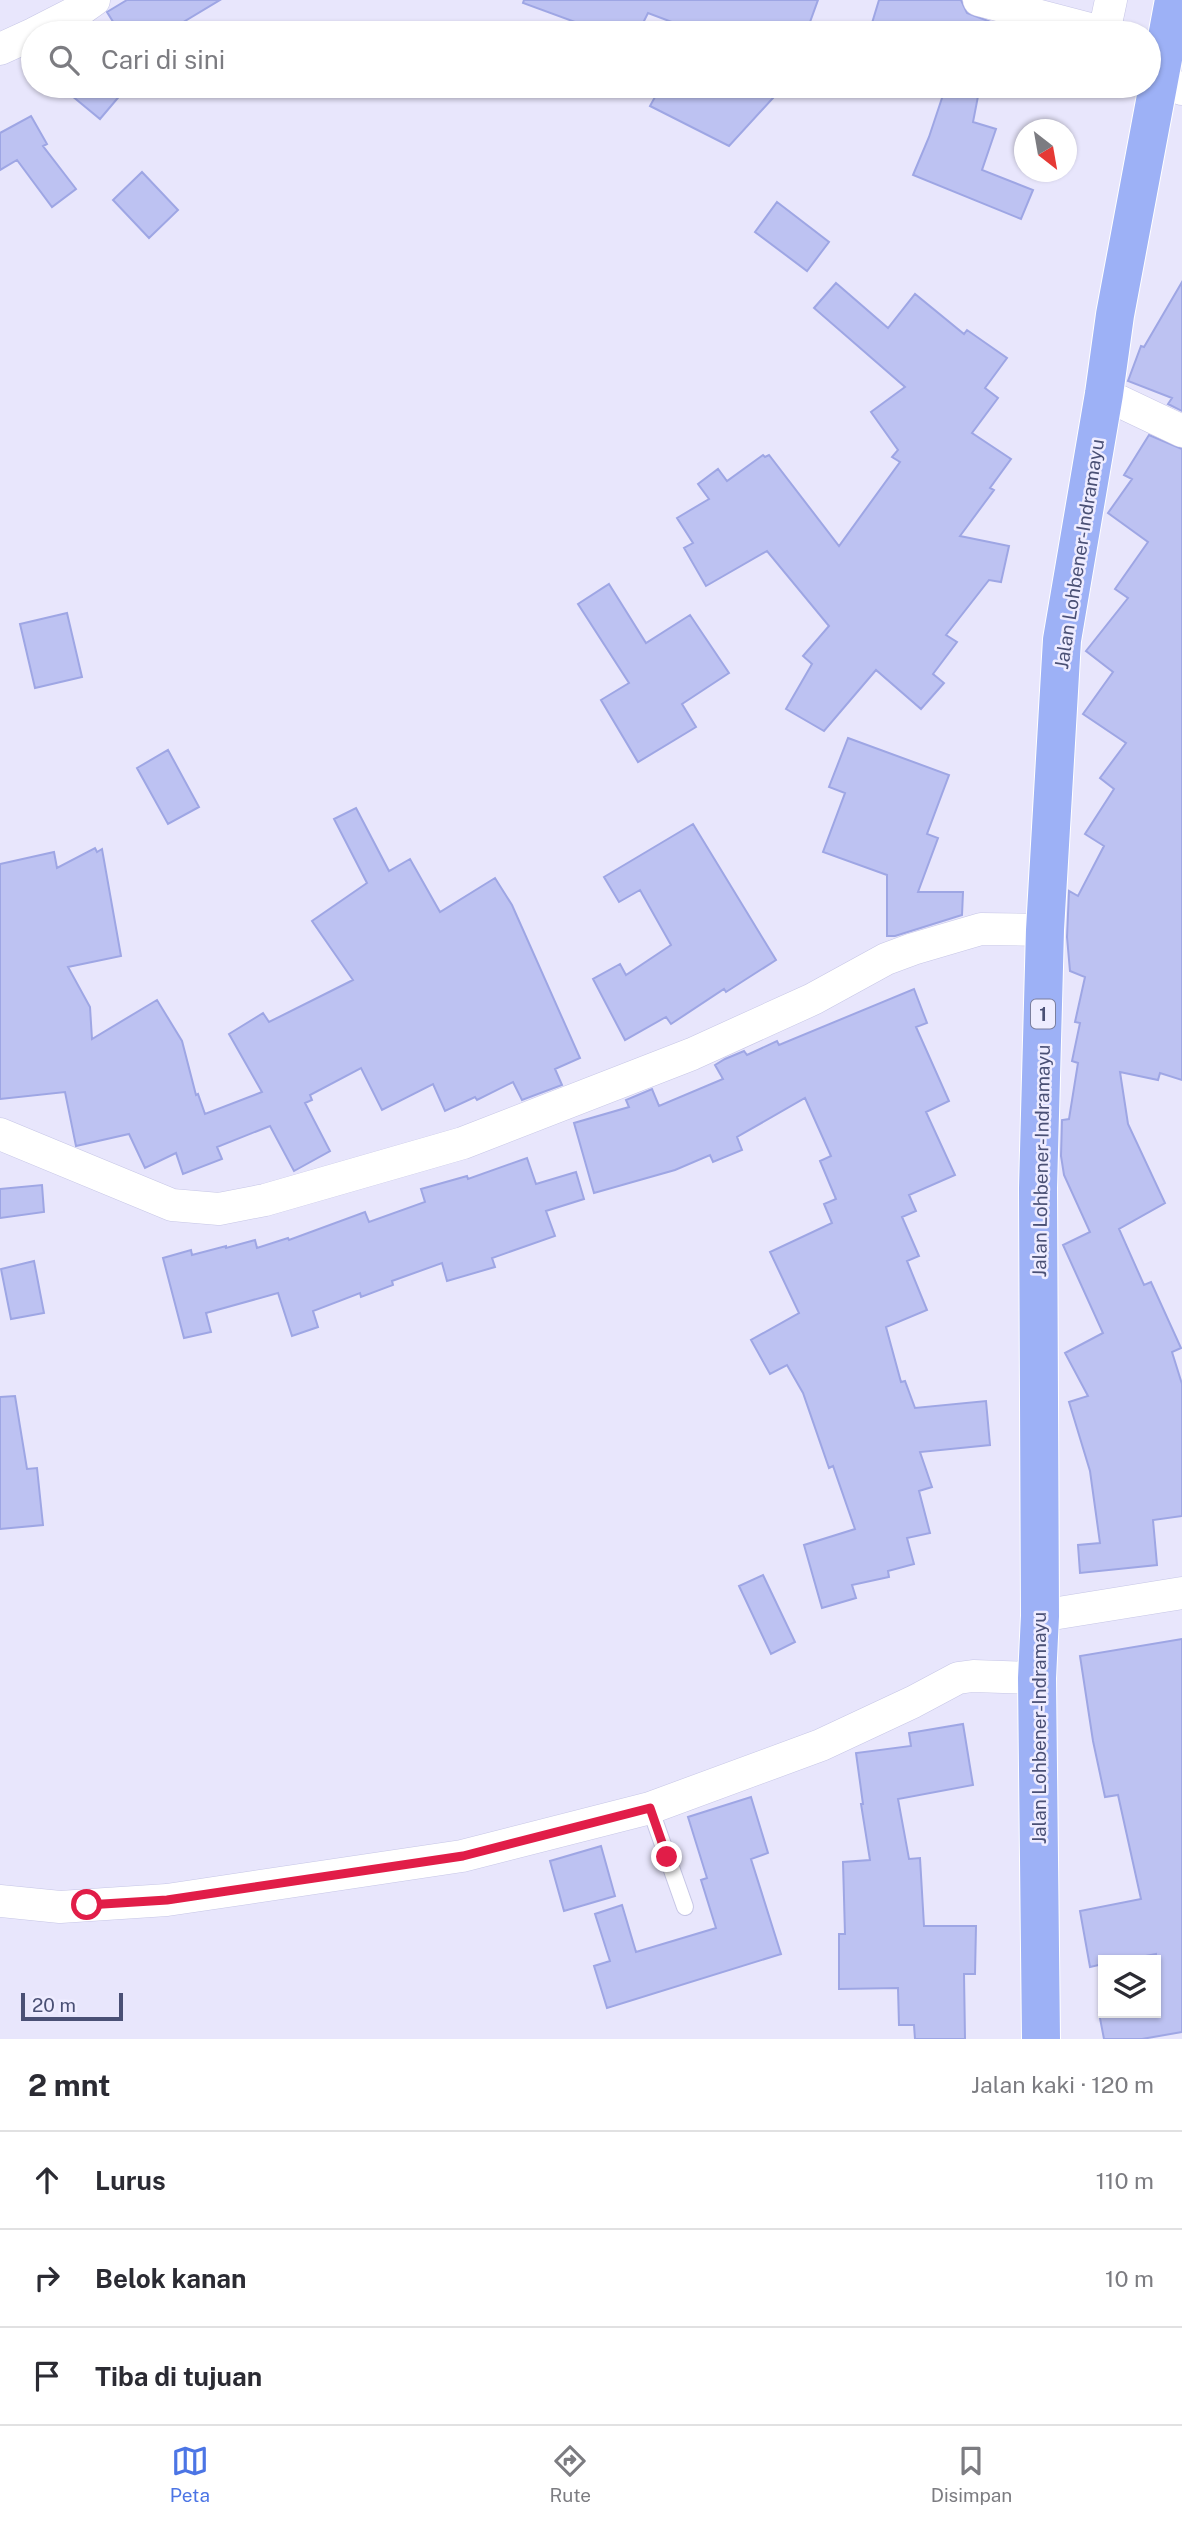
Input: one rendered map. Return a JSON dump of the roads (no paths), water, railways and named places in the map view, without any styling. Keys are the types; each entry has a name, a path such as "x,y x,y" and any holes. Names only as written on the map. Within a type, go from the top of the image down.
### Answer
{"highway":[{"name":"Jalan Lohbener-Indramayu","path":"1164,63 1174,0"},
{"name":"Jalan Lohbener-Indramayu","path":"1041,2039 1025,1678 1040,1616 1034,930 1062,640 1115,315 1157,98"}],"street":[{"path":"59,21 94,0"},
{"path":"979,0 1059,21"},
{"path":"1107,21 1111,0"},
{"path":"0,49 21,40"},
{"path":"1104,394 1182,431"},
{"path":"0,1134 173,1205 219,1209 265,1200 463,1143 692,1054 813,999 886,959 981,929 1034,930"},
{"path":"1040,1616 1182,1593"},
{"path":"0,1901 60,1907 167,1900 463,1856 650,1808 821,1745 958,1678 1025,1678"}],"lane":[{"path":"650,1808 685,1907"}]}
